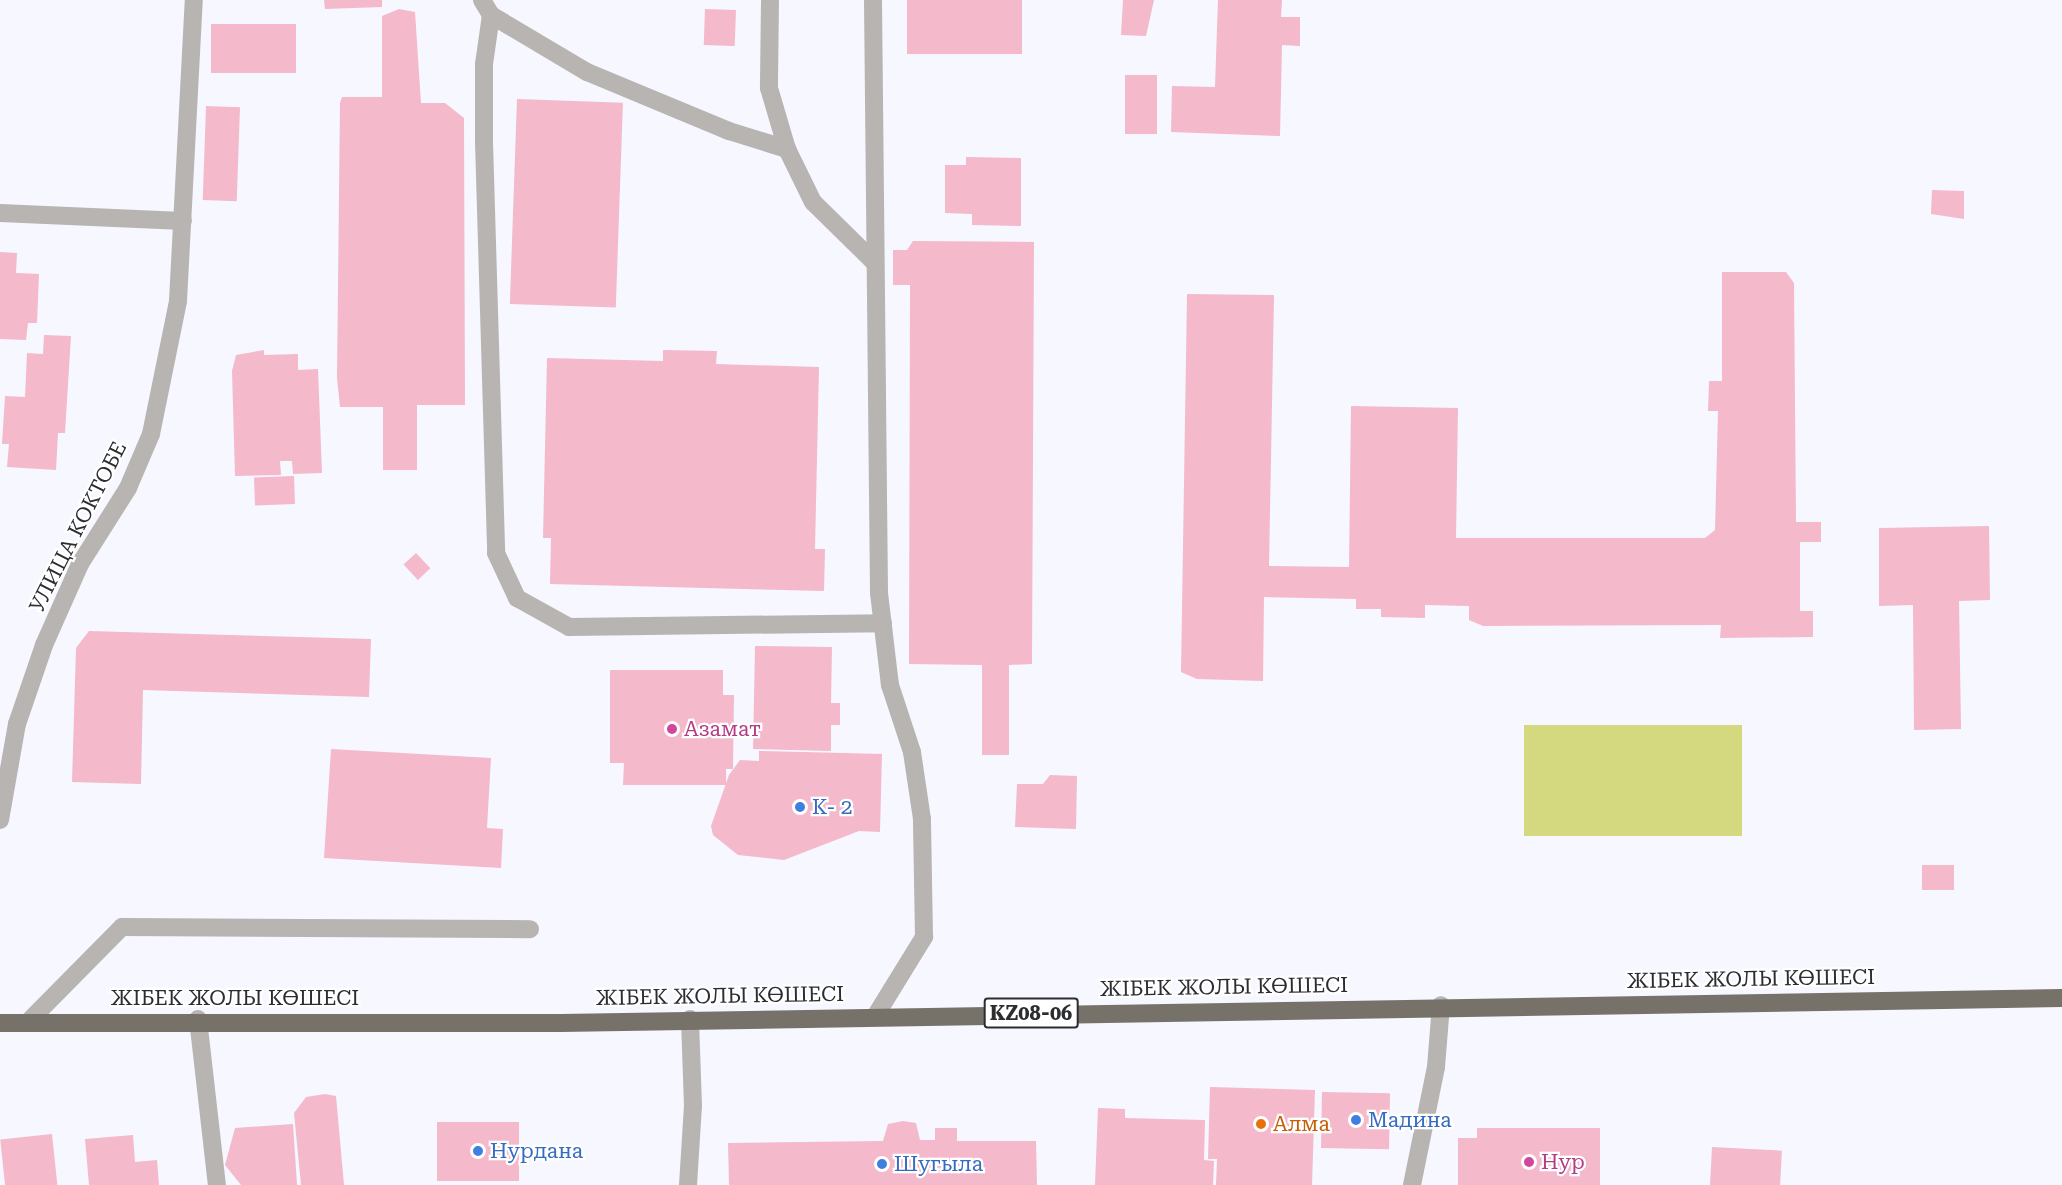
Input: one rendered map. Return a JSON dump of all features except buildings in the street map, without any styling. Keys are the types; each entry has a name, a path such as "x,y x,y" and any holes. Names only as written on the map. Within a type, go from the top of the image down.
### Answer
{"highway":[{"name":"ЖІБЕК ЖОЛЫ КӨШЕСІ","path":"0,1023 198,1019 690,1019 1441,1005 2062,998"}],"street":[{"name":"УЛИЦА КОКТОБЕ","path":"0,820 17,724 44,645 80,564 128,488 151,434 178,301 194,0"},
{"path":"770,0 769,88 787,149 813,202 875,263"},
{"path":"873,0 875,263 883,623 890,685 912,752 922,819 925,927 924,937 876,1015"},
{"path":"787,149 729,131 587,72 487,8 484,142 496,553 516,598 569,627 883,623"},
{"path":"0,213 183,221"},
{"path":"28,1022 122,927 530,929"},
{"path":"1412,1185 1436,1067 1441,1005"},
{"path":"198,1019 217,1185"},
{"path":"688,1185 693,1106 690,1019"}],"green space":[{"path":"1524,725 1742,725 1742,836 1524,836"}],"place":[{"name":"Азамат","path":"672,729"},
{"name":"К- 2","path":"800,807"},
{"name":"Мадина","path":"1356,1120"},
{"name":"Алма","path":"1261,1124"},
{"name":"Нурдана","path":"478,1151"},
{"name":"Нур","path":"1529,1162"},
{"name":"Шугыла","path":"882,1164"}]}
